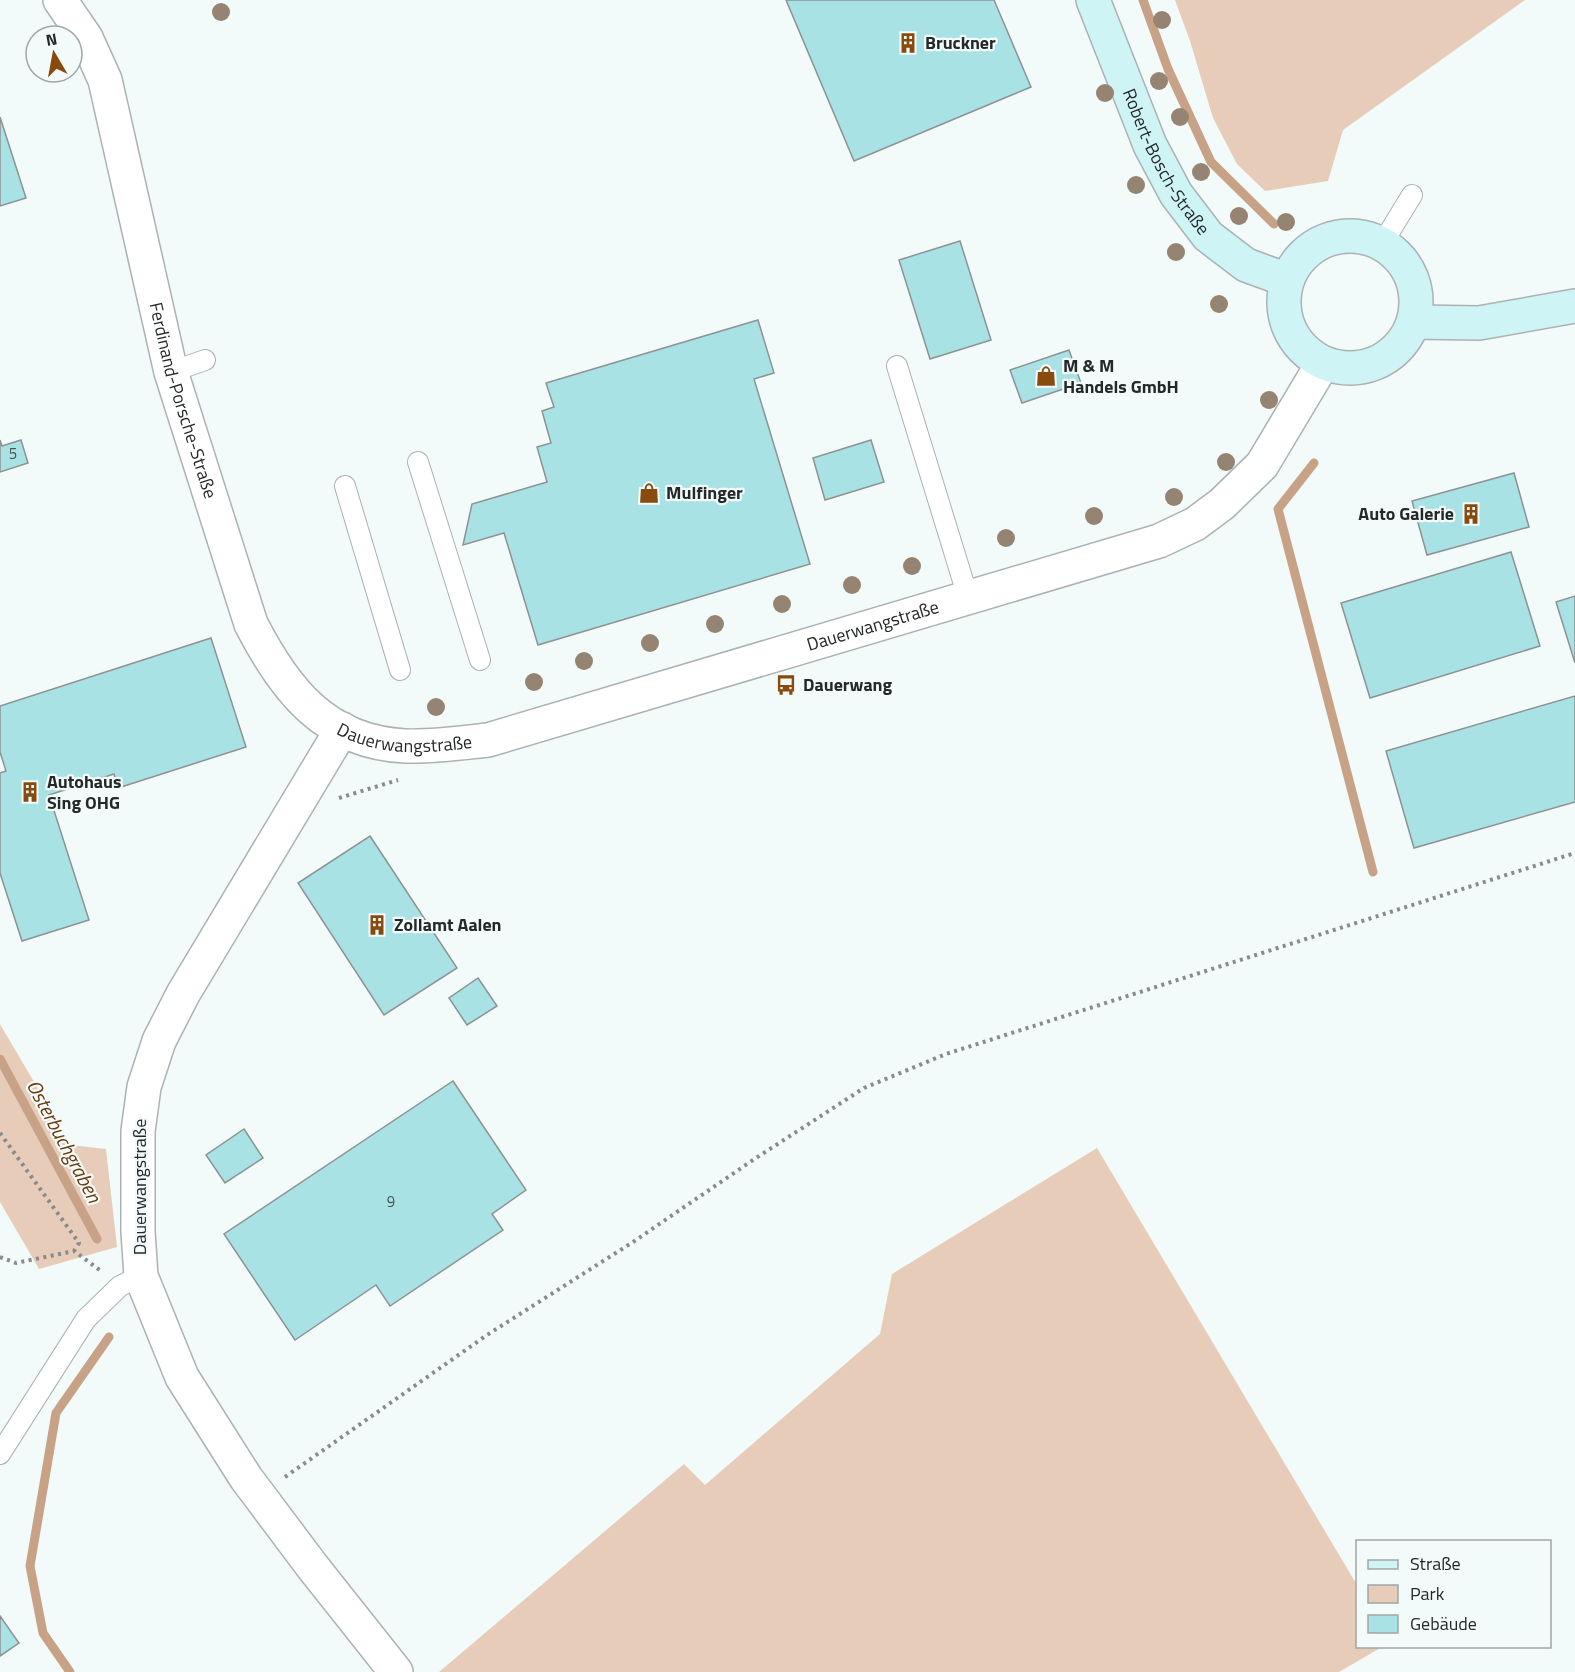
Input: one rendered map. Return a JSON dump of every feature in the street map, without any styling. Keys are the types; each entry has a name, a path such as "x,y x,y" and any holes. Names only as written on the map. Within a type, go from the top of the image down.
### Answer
{"street":[{"name":"Ferdinand-Porsche-Straße","path":"60,0 86,38 105,80 171,372 251,624 268,657 289,687 312,710 342,729"},
{"name":"Robert-Bosch-Straße","path":"1093,0 1150,145 1176,194 1208,236 1246,265 1287,280"},
{"path":"1337,237 1360,237 1382,244 1400,257 1412,277 1417,299 1414,322 1406,339 1394,353 1378,363 1360,368 1342,368 1323,363 1307,353 1294,337 1286,320 1284,299 1287,280 1299,260 1316,245 1337,237"},
{"path":"1414,322 1479,323 1575,306"},
{"name":"Dauerwangstraße","path":"396,1672 259,1495 182,1377 141,1275 138,1232 138,1131 144,1087 159,1041 183,994 342,729 366,740 404,746 488,740 1159,541 1195,524 1222,504 1262,465 1323,363"}],"lane":[{"path":"1382,244 1412,195"},
{"path":"171,372 205,360"},
{"path":"897,366 968,597"},
{"path":"418,462 480,660"},
{"path":"345,486 400,670"},
{"path":"0,1454 86,1319 120,1286 141,1275"}],"path":[{"path":"290,813 399,779"},
{"path":"259,1495 487,1335 633,1242 864,1088 946,1054 1575,853"},
{"path":"0,1133 79,1243 74,1251 16,1263 0,1257"}],"green space":[{"path":"1175,0 1525,0 1343,130 1328,181 1265,191 1237,164 1213,118"},
{"path":"0,1024 71,1145 106,1149 117,1247 39,1269 0,1202"},
{"path":"1097,1148 1356,1583 1356,1648 1380,1648 1339,1672 439,1672 684,1464 705,1485 880,1334 892,1274"}],"building":[{"name":"Bruckner","path":"786,0 994,0 1031,87 854,161"},
{"path":"0,117 26,198 0,206"},
{"path":"960,241 991,340 930,359 899,260"},
{"name":"Mulfinger","path":"758,320 774,373 754,379 810,564 538,645 504,533 463,545 472,504 547,482 537,447 551,443 542,411 554,407 546,383"},
{"name":"M & M Handels GmbH","path":"1069,350 1081,383 1022,403 1010,370"},
{"path":"0,440 2,446 21,440 28,463 0,472"},
{"path":"871,440 884,482 825,500 813,458"},
{"name":"Auto Galerie","path":"1514,473 1529,527 1427,555 1412,501"},
{"path":"1511,552 1540,646 1370,698 1341,603"},
{"path":"1575,596 1575,663 1556,602"},
{"name":"Autohaus Sing OHG","path":"211,638 246,747 118,788 114,774 49,795 89,920 22,941 0,873 0,773 6,771 0,752 0,706"},
{"path":"1575,696 1575,802 1414,848 1386,751"},
{"name":"Zollamt Aalen","path":"370,836 457,968 384,1015 298,883"},
{"path":"478,978 497,1006 467,1025 449,998"},
{"path":"453,1081 526,1190 492,1214 503,1230 390,1306 376,1285 295,1340 224,1234"},
{"path":"244,1129 263,1158 225,1183 206,1155"},
{"path":"0,1616 19,1643 0,1656"}],"waterway":[{"path":"1143,0 1168,69 1211,162 1274,224"},
{"path":"1314,463 1278,509 1373,872"},
{"name":"Osterbuchgraben","path":"0,1059 97,1239"},
{"name":"Osterbuchgraben","path":"70,1672 43,1633 30,1566 56,1413 109,1337"}],"place":[{"name":"Bruckner","path":"908,43"},
{"name":"M & M Handels GmbH","path":"1046,376"},
{"name":"Mulfinger","path":"649,493"},
{"name":"Auto Galerie","path":"1471,514"},
{"name":"Dauerwang","path":"786,685"},
{"name":"Autohaus Sing OHG","path":"30,792"},
{"name":"Zollamt Aalen","path":"377,925"}]}
